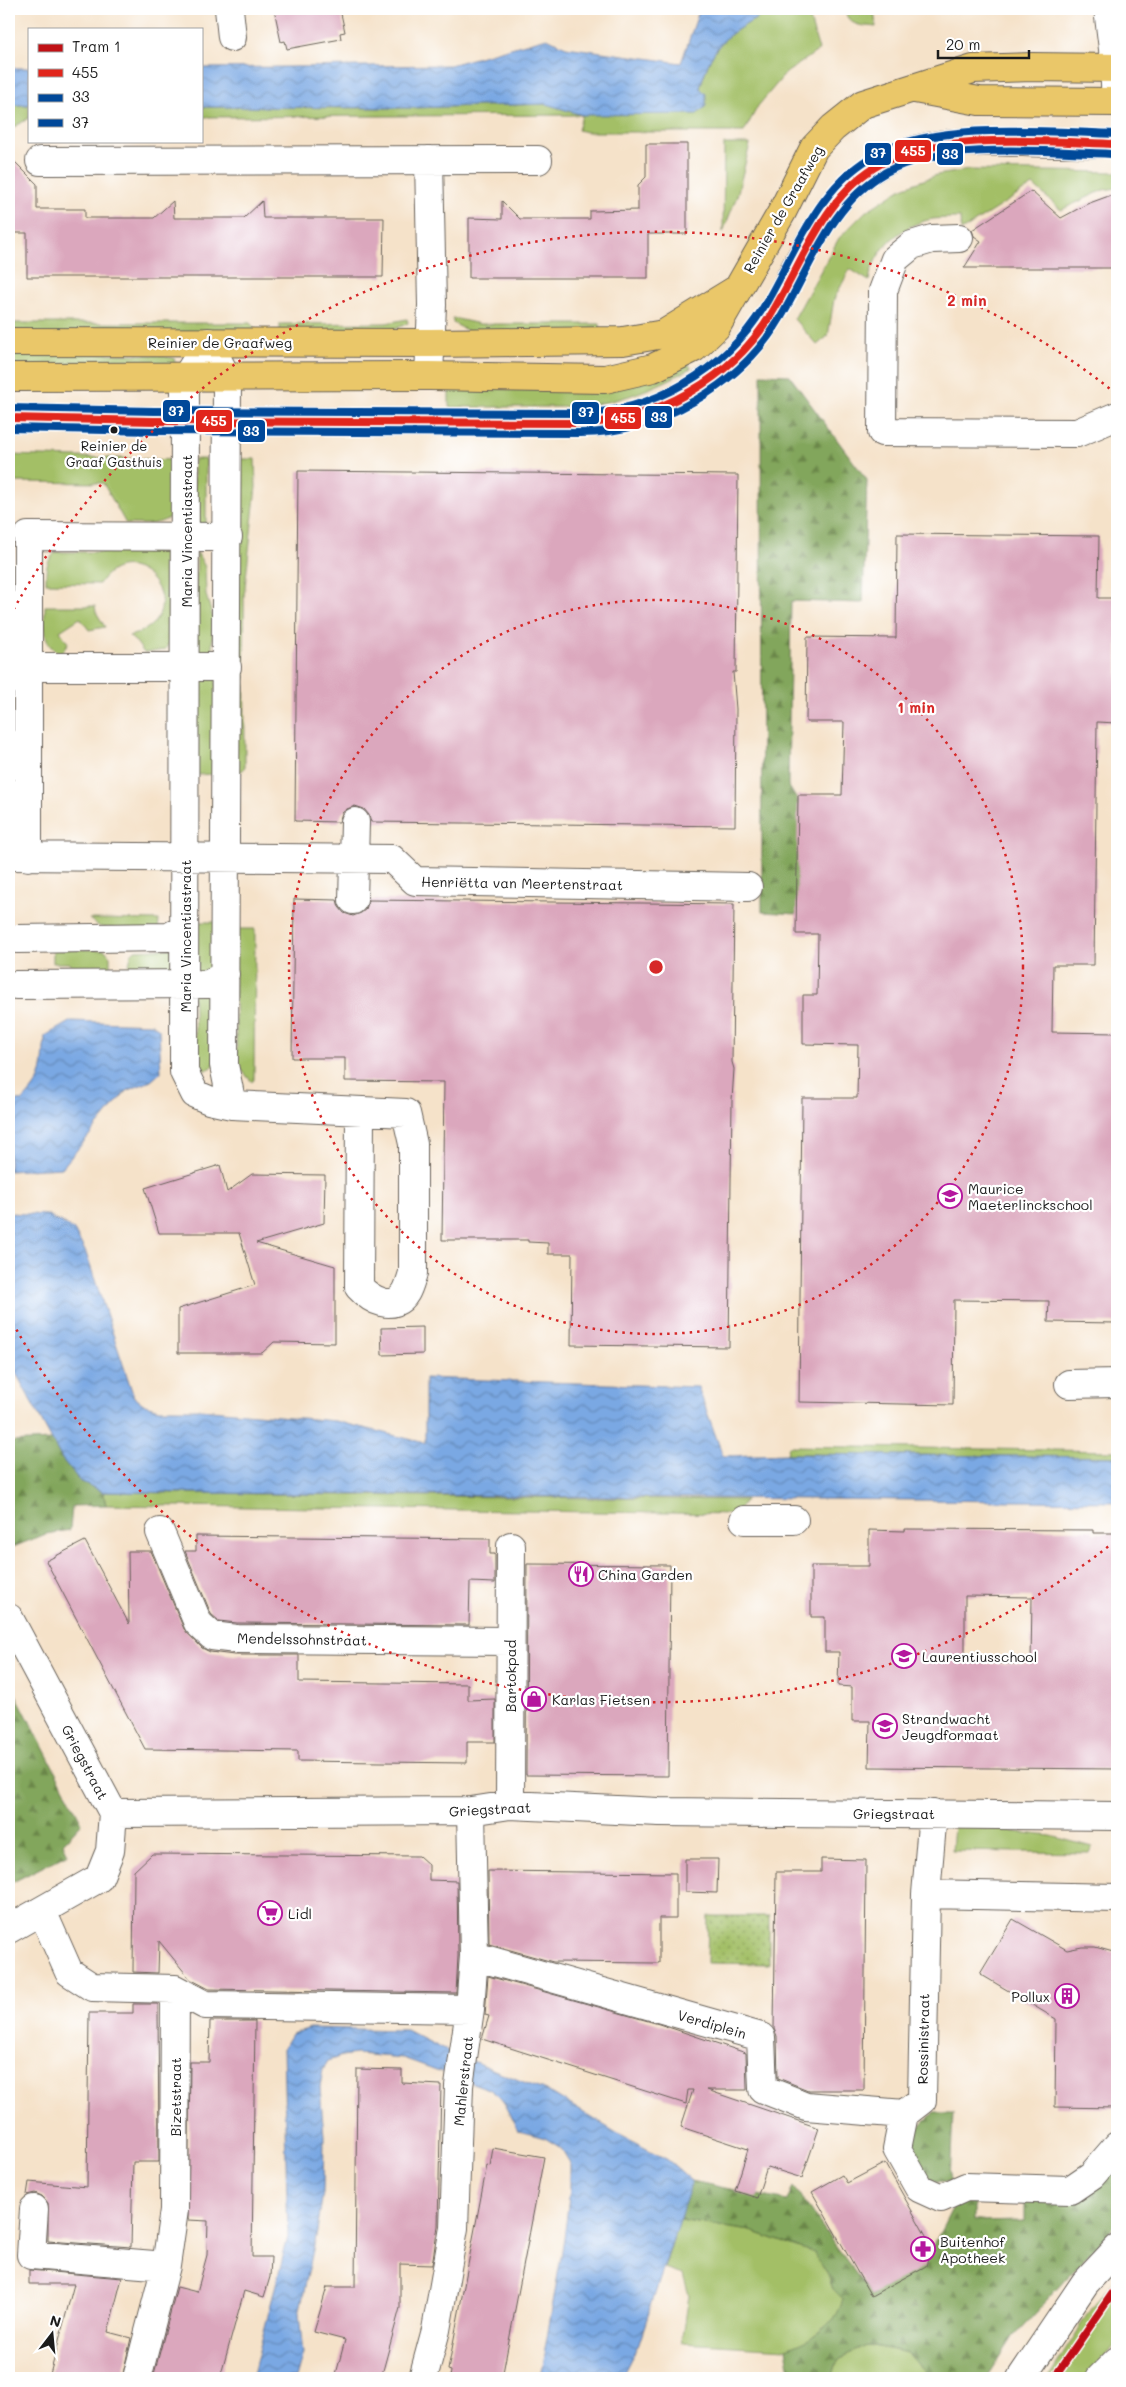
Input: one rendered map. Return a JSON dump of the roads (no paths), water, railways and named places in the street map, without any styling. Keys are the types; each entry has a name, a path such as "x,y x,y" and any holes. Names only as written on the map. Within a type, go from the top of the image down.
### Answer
{"main road":[{"name":"Reinier de Graafweg","path":"9,377 227,378 429,376 605,379 653,368 694,348 716,327 778,220 814,148 833,128 863,104 973,70 1032,66 1116,68"},
{"name":"Reinier de Graafweg","path":"911,88 979,101 1117,102"},
{"name":"Reinier de Graafweg","path":"9,342 583,342 650,337 675,329 736,290"}],"street":[{"path":"229,9 232,37"},
{"path":"1108,9 1116,68 1117,102"},
{"path":"9,418 227,422 564,423 609,421 666,404 709,380 741,352 762,328 819,225 834,204 856,178 883,163 935,145 970,141 1117,144"},
{"path":"40,160 538,160"},
{"path":"429,160 429,376"},
{"path":"959,238 932,239 912,245 895,259 883,291 882,432 1077,434 1117,416"},
{"path":"185,378 208,342 227,378 228,537 224,1065 232,1106"},
{"name":"Maria Vincentiastraat","path":"185,378 186,903 183,929 184,1072 188,1084 195,1094 232,1106 360,1111 406,1113 413,1144 413,1273 405,1293 394,1302 381,1303 368,1296 359,1286 360,1111"},
{"path":"186,857 18,856 28,667 28,536 228,537"},
{"path":"28,667 227,667"},
{"path":"353,900 355,822"},
{"name":"Henriëtta van Meertenstraat","path":"186,857 392,859 414,881 748,887"},
{"path":"17,939 169,937 183,929"},
{"path":"16,985 209,984 225,974"},
{"path":"1069,1384 1117,1383"},
{"path":"744,1520 794,1520"},
{"name":"Mendelssohnstraat","path":"160,1532 198,1623 212,1636 236,1639 510,1641"},
{"name":"Bartokpad","path":"510,1805 511,1546"},
{"name":"Griegstraat","path":"9,1618 112,1813 472,1811 510,1805 659,1812 1117,1816"},
{"name":"Mahlerstraat","path":"423,2378 436,2330 454,2228 459,2086 466,2048 474,1956 472,1811"},
{"path":"9,1928 99,1878 110,1851 112,1813"},
{"name":"Rossinistraat","path":"904,2114 922,2100 926,1894 933,1813"},
{"path":"926,1894 1117,1898"},
{"path":"42,1911 70,1972 92,1987 175,1989 205,2005 470,2009"},
{"name":"Verdiplein","path":"474,1956 761,2037 763,2088 806,2106 904,2114"},
{"name":"Bizetstraat","path":"136,2378 166,2266 174,2210 175,1989"},
{"path":"904,2114 897,2149 919,2188 941,2198 966,2187 1070,2190 1092,2175 1117,2146"},
{"path":"34,2210 31,2255 166,2266"},
{"path":"1020,2378 1086,2283 1117,2249"},
{"path":"1100,2378 1117,2361"}],"water":[{"path":"707,9 773,9 745,25 718,47 700,88 706,94 706,106 697,114 582,115 546,104 410,108 202,107 202,68 450,65 547,38 566,47 681,63 698,14"},
{"path":"9,68 28,68 28,105 9,105"},
{"path":"71,1021 152,1024 159,1029 161,1072 151,1081 126,1091 62,1168 9,1171 9,1100 22,1101 30,1093 39,1078 43,1064 45,1036"},
{"path":"9,1213 47,1215 74,1230 86,1253 134,1397 145,1405 159,1409 200,1409 335,1421 425,1443 425,1378 698,1387 723,1456 787,1454 1117,1457 1117,1502 103,1492 80,1481 62,1459 9,1360"},
{"path":"310,2028 406,2030 443,2049 553,2094 620,2135 668,2160 692,2181 639,2343 621,2378 540,2378 564,2239 570,2189 570,2163 561,2148 545,2138 519,2131 504,2103 489,2089 403,2058 356,2054 328,2061 323,2069 320,2087 324,2137 323,2193 317,2232 299,2314 303,2353 296,2378 252,2378 288,2237 283,2049 292,2034"}],"tram line":[{"name":"1","path":"1054,2378 1117,2287"}],"place":[{"name":"Reinier de Graaf Gasthuis","path":"114,430"},
{"name":"Maurice Maeterlinckschool","path":"950,1196"},
{"name":"China Garden","path":"581,1574"},
{"name":"Laurentiusschool","path":"904,1656"},
{"name":"Karlas Fietsen","path":"534,1699"},
{"name":"Strandwacht Jeugdformaat","path":"885,1726"},
{"name":"Lidl","path":"270,1913"},
{"name":"Pollux","path":"1067,1996"},
{"name":"Buitenhof Apotheek","path":"923,2249"}]}
